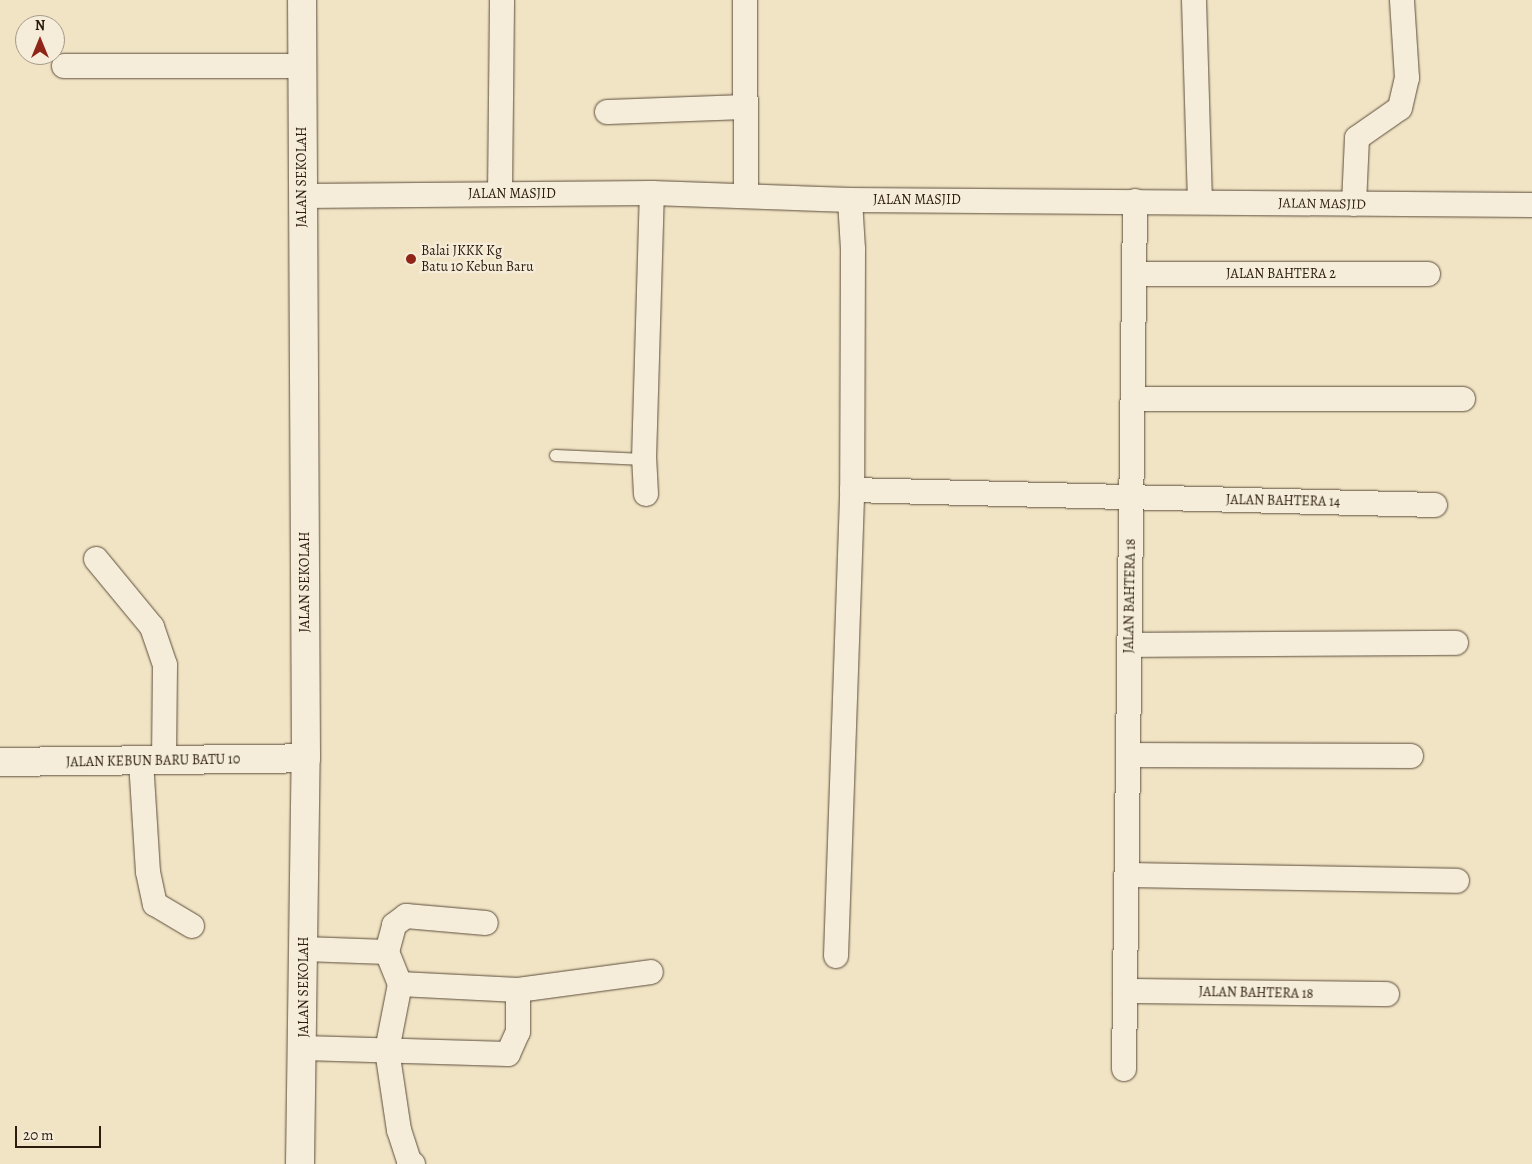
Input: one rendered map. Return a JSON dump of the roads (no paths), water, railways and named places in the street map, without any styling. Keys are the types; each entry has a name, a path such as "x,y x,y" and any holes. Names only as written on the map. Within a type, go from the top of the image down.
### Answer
{"street":[{"name":"JALAN SEKOLAH","path":"300,1164 306,758 302,0"},
{"path":"500,194 502,0"},
{"path":"745,0 746,196"},
{"path":"1194,0 1200,202"},
{"path":"1354,204 1357,138 1400,108 1407,78 1402,0"},
{"path":"64,66 302,66"},
{"path":"607,112 746,107"},
{"path":"646,494 644,459 652,193"},
{"name":"JALAN MASJID","path":"302,196 652,193 850,200 1532,205"},
{"path":"836,956 852,490 853,249 850,200"},
{"name":"JALAN BAHTERA 18","path":"1124,1069 1135,202"},
{"name":"JALAN BAHTERA 2","path":"1134,274 1428,274"},
{"path":"1133,398 1464,399"},
{"name":"JALAN BAHTERA 14","path":"852,490 1435,504"},
{"path":"96,559 152,627 166,665 152,762 148,872 155,904 192,926"},
{"path":"1130,645 1456,643"},
{"path":"1128,755 1411,756"},
{"name":"JALAN KEBUN BARU BATU 10","path":"0,762 152,762 306,758"},
{"path":"1127,875 1457,881"},
{"path":"413,1164 409,1161 399,1130 387,1050 400,984 387,952 394,926 406,916 486,923"},
{"path":"304,949 387,952"},
{"path":"400,984 518,990 651,972"},
{"path":"303,1048 508,1054 518,1032 518,990"},
{"name":"JALAN BAHTERA 18","path":"1125,991 1387,994"}],"lane":[{"path":"555,455 644,459"}],"place":[{"name":"Balai JKKK Kg Batu 10 Kebun Baru","path":"411,259"}]}
